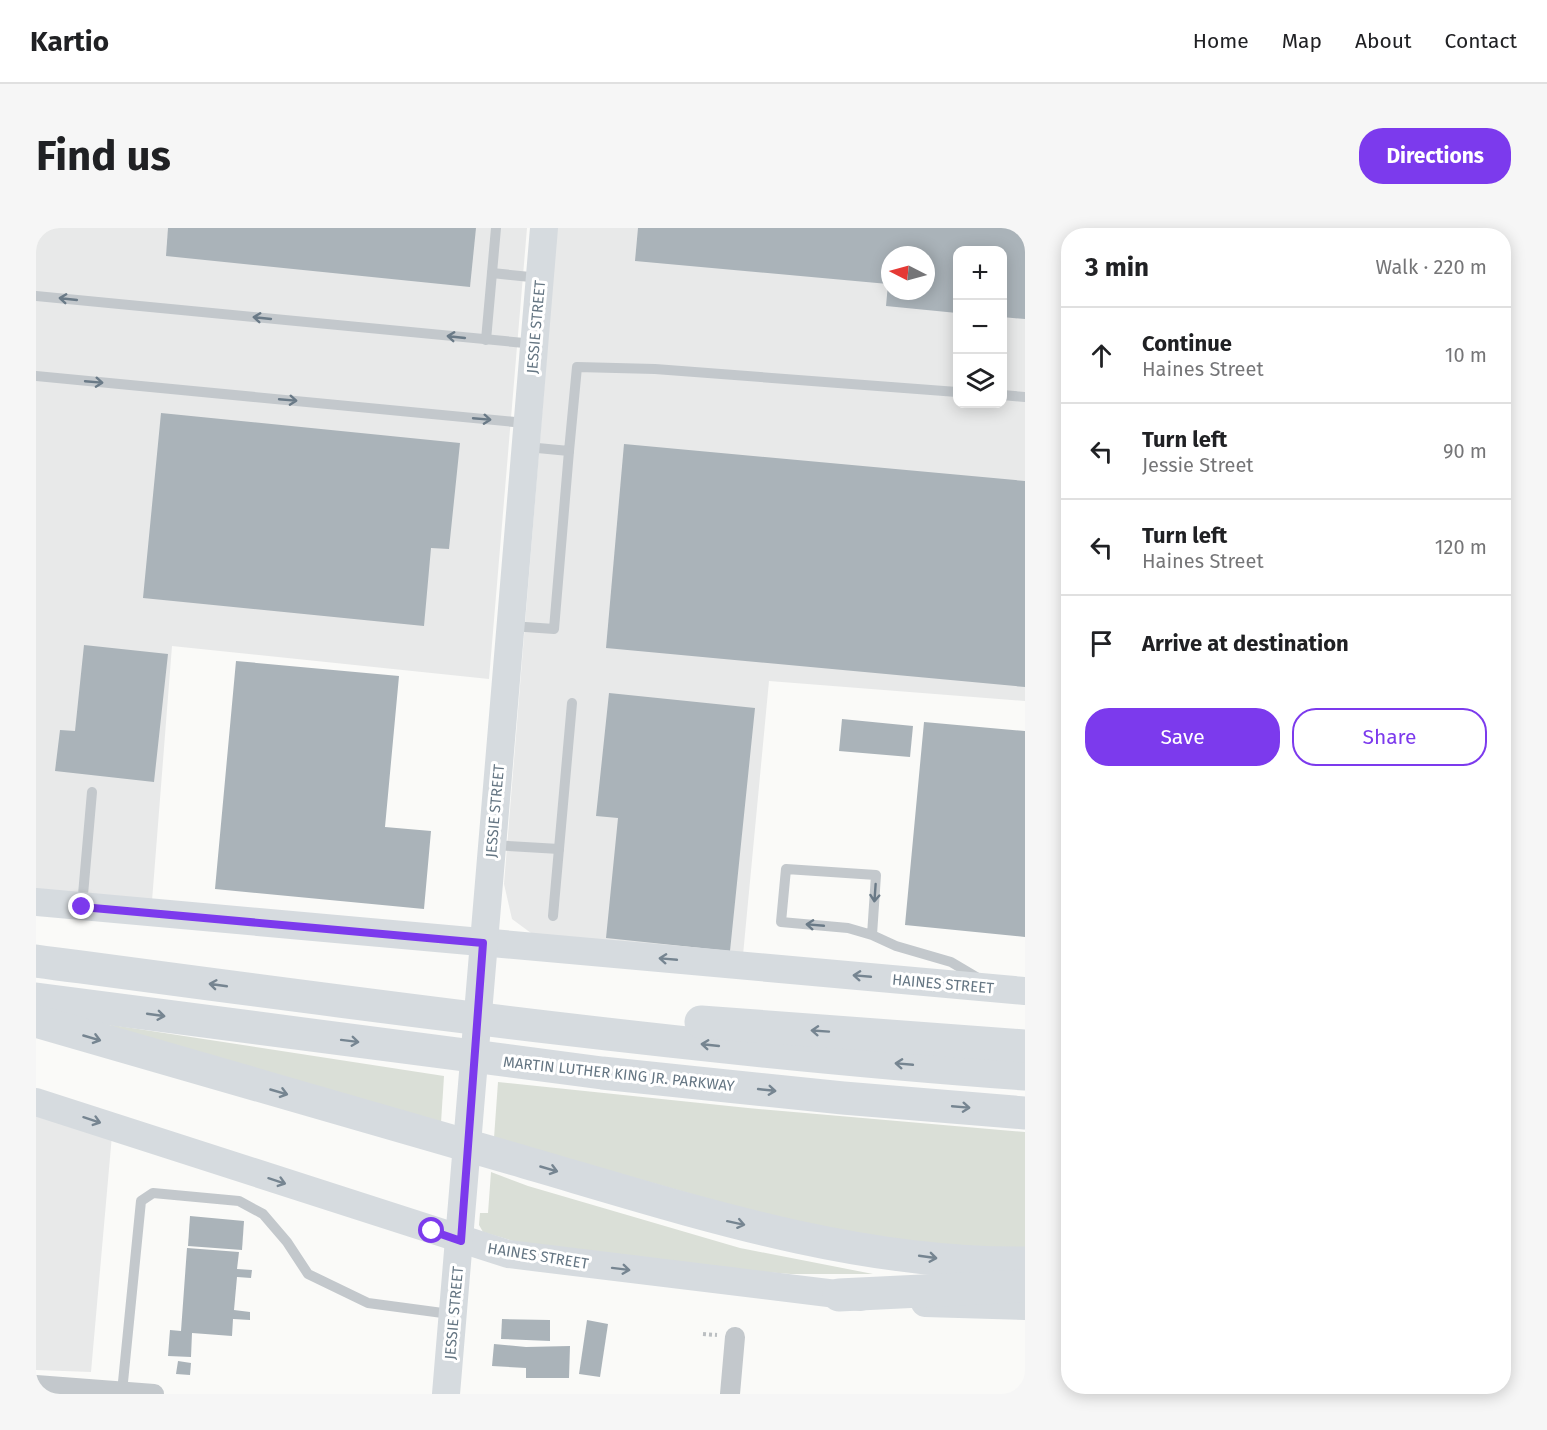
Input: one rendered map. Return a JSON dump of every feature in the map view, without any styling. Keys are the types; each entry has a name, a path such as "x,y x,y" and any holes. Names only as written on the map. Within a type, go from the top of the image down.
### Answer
{"highway":[{"path":"36,961 276,993 503,1015 1025,1046"},
{"name":"MARTIN LUTHER KING JR. PARKWAY","path":"36,999 500,1061 784,1092 1025,1113"},
{"path":"503,1015 833,1058 1025,1074"},
{"path":"36,1022 724,1220 850,1246 952,1260 1025,1263"},
{"path":"839,1295 1025,1286"}],"street":[{"name":"JESSIE STREET","path":"446,1394 461,1241 483,943 544,228"},
{"name":"HAINES STREET","path":"36,903 1025,991"},
{"name":"HAINES STREET","path":"36,1102 461,1241 508,1254 839,1295 956,1305 1025,1306"},
{"path":"730,1394 735,1337"},
{"path":"36,1386 154,1394"}],"lane":[{"path":"486,340 496,228"},
{"path":"492,273 540,278"},
{"path":"36,296 535,344"},
{"path":"511,626 554,629 577,367 655,369 953,392"},
{"path":"36,376 528,435 569,451"},
{"path":"1007,395 1025,397"},
{"path":"553,916 572,703"},
{"path":"82,907 92,792"},
{"path":"492,845 559,849"},
{"path":"872,935 876,875 786,869 781,922 848,928 872,935 951,962 993,988"},
{"path":"122,1392 141,1201 153,1193 239,1201 263,1214 287,1242 308,1274 368,1303 454,1315"}],"shaded area":[{"path":"36,228 527,228 489,679 172,646 152,901 36,891"},
{"path":"557,228 1025,228 1025,701 769,681 743,955 535,936 512,919 504,884"},
{"path":"109,1026 444,1076 441,1123"},
{"path":"498,1082 748,1108 1025,1132 1025,1253 851,1239 494,1138"},
{"path":"36,1111 112,1135 91,1372 36,1370"},
{"path":"491,1172 528,1186 740,1248 873,1274 791,1274 564,1256 483,1232 479,1225 480,1213 488,1213"}],"building":[{"path":"168,228 476,228 470,287 166,256"},
{"path":"638,228 1025,228 1025,319 1007,317 1007,246 953,246 953,313 886,306 887,300 935,300 935,246 881,246 881,283 635,261"},
{"path":"161,413 460,443 449,549 431,548 424,626 143,598"},
{"path":"624,444 1025,481 1025,687 606,648"},
{"path":"84,645 168,654 154,782 55,771 60,730 75,731"},
{"path":"236,661 399,676 385,827 431,831 424,909 215,889"},
{"path":"609,693 755,708 730,951 606,938 618,818 596,816"},
{"path":"842,719 913,726 910,757 839,751"},
{"path":"924,722 1025,731 1025,937 905,925"},
{"path":"190,1216 244,1221 242,1250 188,1246"},
{"path":"187,1248 239,1252 237,1269 252,1270 251,1278 237,1277 234,1310 250,1312 250,1320 233,1319 232,1336 192,1333 191,1357 168,1356 170,1330 181,1331"},
{"path":"502,1319 550,1320 550,1341 501,1339"},
{"path":"587,1320 608,1324 600,1377 579,1374"},
{"path":"494,1344 526,1347 570,1346 569,1378 526,1378 526,1368 492,1366"},
{"path":"178,1361 191,1363 190,1375 176,1374"}],"route":[{"path":"82,907 483,943 461,1241 432,1231"}]}
